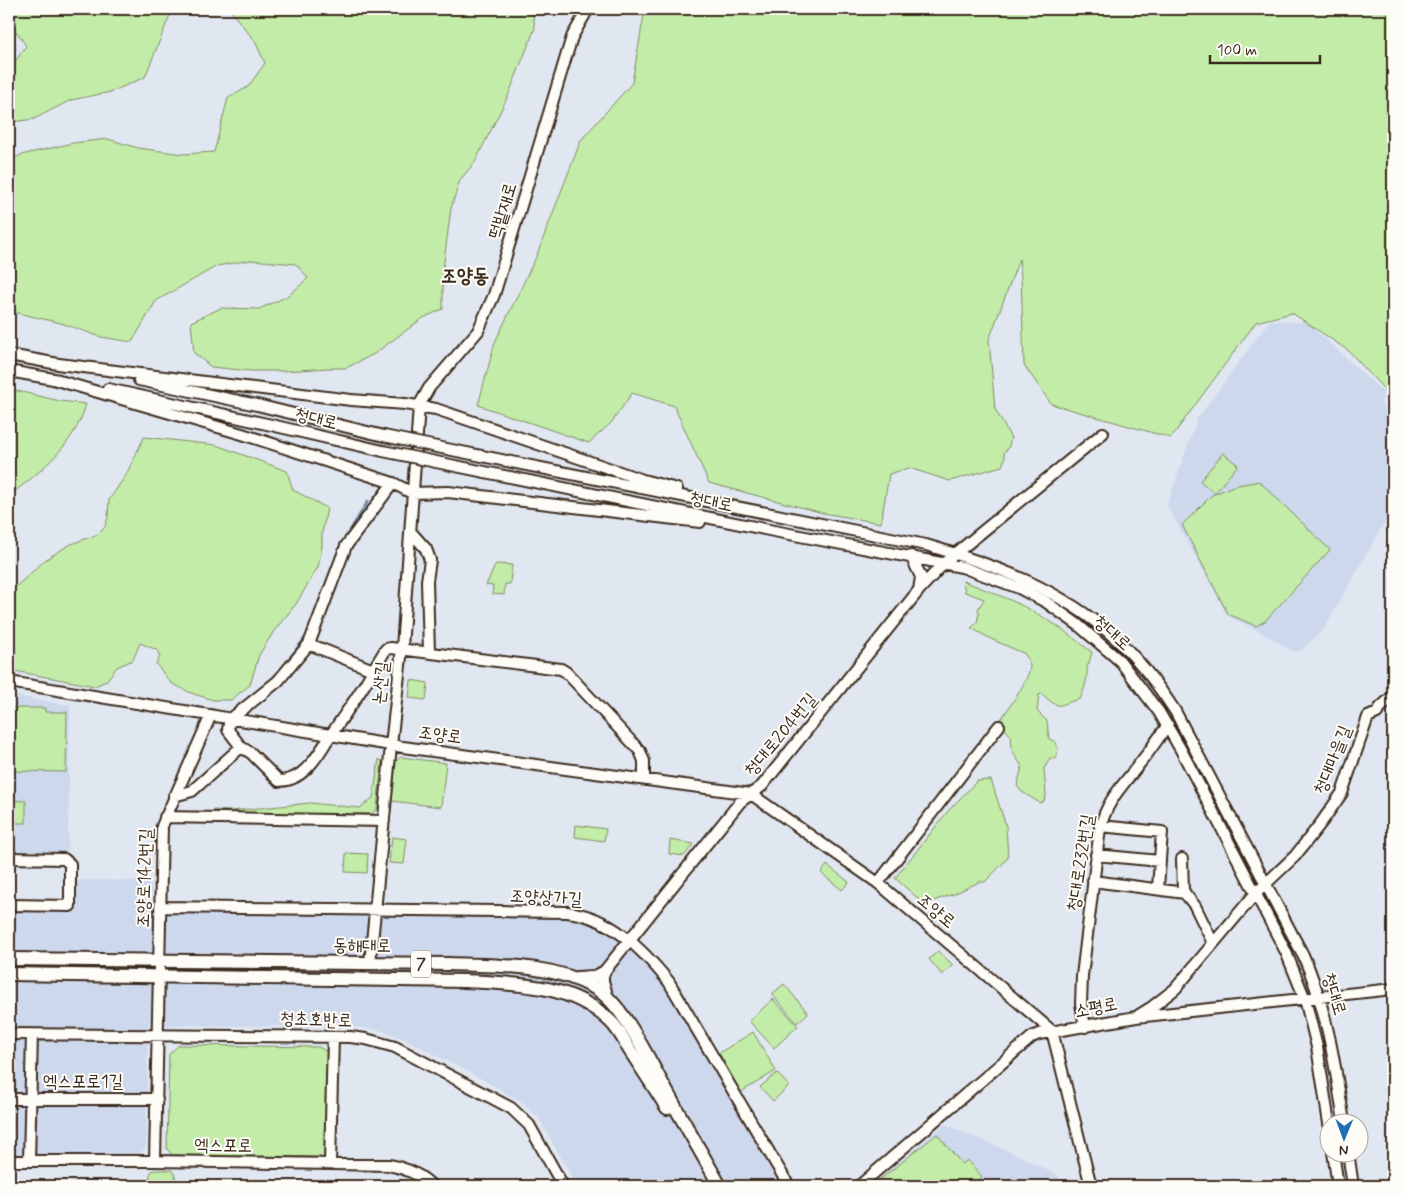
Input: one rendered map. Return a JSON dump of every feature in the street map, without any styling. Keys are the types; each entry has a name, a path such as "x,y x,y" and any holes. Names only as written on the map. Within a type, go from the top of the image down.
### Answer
{"main road":[{"name":"동해대로","path":"9,960 370,963 522,967 573,978 596,988 608,998 628,1024 720,1186"},
{"path":"573,978 595,977 603,973"},
{"name":"동해대로","path":"9,974 465,981 534,986 558,990 576,997 595,1008 612,1022 664,1103 711,1186"}],"street":[{"name":"떡밭재로","path":"419,406 429,388 478,331 494,295 572,36 588,9"},
{"name":"청대로","path":"9,355 249,403 437,447 912,542 992,565 1033,583 1085,614 1116,638 1152,678 1175,711 1303,955 1320,998 1333,1052 1342,1112"},
{"path":"58,364 436,409 646,481 775,515"},
{"name":"청대로","path":"9,371 188,406 436,462 774,531 944,563 978,572 1019,588 1046,602 1105,647 1127,670 1168,725 1286,952 1305,999 1317,1047 1327,1112"},
{"path":"53,379 242,434 317,460 393,483 412,493 448,492 774,531"},
{"name":"논산길","path":"370,963 402,648 419,406"},
{"path":"956,554 1104,433"},
{"path":"393,483 346,546 309,644 278,681 231,718 228,730 241,747 251,753 279,781 287,781 306,770 360,695 386,649 402,648 564,670 640,751 644,761 644,779"},
{"path":"410,531 426,548 430,560 427,581 429,652"},
{"name":"청대로204번길","path":"603,973 739,804 762,786 919,590 944,563 956,554"},
{"path":"911,556 921,577 919,590"},
{"path":"1077,624 1085,614"},
{"path":"309,644 374,670"},
{"name":"조양로","path":"9,682 391,745 751,794 878,883 1052,1031"},
{"name":"청대마을길","path":"1266,884 1295,856 1342,792 1368,717 1376,713 1393,696"},
{"name":"조양로142번길","path":"155,1161 162,826 212,715"},
{"name":"청대로232번길","path":"1084,1026 1081,1004 1082,976 1100,826 1112,797 1140,764 1168,725"},
{"path":"878,883 1000,726"},
{"path":"174,796 192,791 241,747"},
{"path":"165,817 384,821"},
{"path":"1100,826 1162,832 1158,888"},
{"path":"1096,855 1160,861"},
{"path":"9,858 60,858 68,860 70,867 70,906 9,905"},
{"path":"1182,859 1185,893 1195,906 1213,943"},
{"path":"1093,881 1185,893"},
{"path":"1136,1017 1175,989 1255,894 1266,884"},
{"name":"조양상가길","path":"160,907 578,913 605,922 658,968 676,993 788,1186"},
{"path":"603,973 603,981 608,998"},
{"name":"소평로","path":"859,1186 1032,1037 1039,1034 1136,1017 1393,989"},
{"path":"1052,1031 1091,1186"},
{"name":"청초호반로","path":"9,1034 158,1034 366,1038 396,1047 510,1108 529,1126 563,1186"},
{"path":"29,1161 32,1034"},
{"path":"330,1164 333,1036"},
{"name":"엑스포로1길","path":"9,1099 156,1098"},
{"name":"엑스포로","path":"9,1162 155,1161 395,1166 415,1173 432,1186"},
{"path":"1334,1162 1338,1186"},
{"path":"1349,1162 1353,1186"}],"shaded area":[{"path":"1270,320 1308,323 1384,393 1381,405 1393,417 1393,495 1388,505 1386,520 1324,629 1301,651 1293,651 1228,616 1167,505 1197,419"},
{"path":"9,695 70,705 68,854 9,853"},
{"path":"79,880 151,881 151,911 566,916 576,917 595,924 620,941 653,969 672,994 784,1186 577,1186 538,1117 520,1101 403,1038 379,1030 351,1027 148,1025 146,1148 139,1154 9,1157 9,910 73,910 75,883"},
{"path":"945,1124 1015,1154 1059,1176 1060,1186 870,1186"}],"green space":[{"path":"9,9 171,9 145,77 111,92 71,100 34,119 12,122 9,118 9,70 26,46 17,32 9,33"},
{"path":"229,9 532,9 535,28 508,96 475,162 460,180 451,208 443,269 443,309 423,318 374,354 346,368 251,371 211,367 194,353 191,322 221,308 259,309 288,296 308,278 296,264 251,260 217,266 156,301 132,342 101,337 61,323 9,311 9,161 21,155 73,143 108,139 138,148 183,154 214,152 228,98 248,87 265,63 255,41"},
{"path":"645,9 1393,9 1393,403 1390,396 1349,351 1292,313 1256,322 1171,438 1051,404 1024,365 1019,259 989,340 995,409 1011,438 1008,449 1004,452 1005,458 1002,466 950,481 909,468 889,474 881,523 823,513 709,483 674,406 632,393 612,422 589,443 478,405 495,342 536,257 581,140 632,83"},
{"path":"9,389 60,401 86,404 81,419 65,445 45,467 9,496"},
{"path":"144,437 216,445 287,471 293,490 327,508 318,567 296,604 274,631 259,655 250,685 231,700 213,700 191,693 171,683 156,664 160,657 157,650 140,643 133,660 117,667 106,681 95,686 9,670 9,593 45,560 69,545 98,534 105,527 108,517 109,500 126,475"},
{"path":"1223,453 1238,465 1215,493 1200,481"},
{"path":"1259,481 1330,550 1265,621 1256,626 1228,614 1182,525 1212,495 1233,486"},
{"path":"496,564 512,565 510,584 505,584 504,595 492,594 493,586 486,585"},
{"path":"963,581 1006,598 1038,614 1092,652 1087,667 1086,683 1080,699 1057,705 1042,694 1039,695 1037,711 1047,721 1049,739 1056,742 1058,750 1055,759 1050,758 1044,769 1046,795 1044,801 1040,803 1022,792 1017,786 1022,767 1012,750 1011,736 999,722 1023,686 1030,664 1025,654 971,628 977,623 978,609 984,599 965,592"},
{"path":"411,680 428,683 426,700 409,698"},
{"path":"9,708 45,708 45,712 67,712 66,772 9,771"},
{"path":"401,757 446,763 441,807 392,801 396,761"},
{"path":"379,759 382,761 377,809 371,814 212,813 213,810 230,811 310,803 360,808 373,798"},
{"path":"991,780 1006,826 1008,858 985,882 979,882 954,894 924,904 895,878 949,810 977,781"},
{"path":"9,800 26,801 26,823 9,823"},
{"path":"576,825 606,829 604,841 575,837"},
{"path":"392,837 407,839 404,864 389,863"},
{"path":"670,840 694,844 684,856 669,854"},
{"path":"346,853 368,854 367,873 345,872"},
{"path":"827,865 849,882 842,890 821,873"},
{"path":"938,951 953,965 942,975 929,959"},
{"path":"784,984 808,1013 797,1023 772,994"},
{"path":"773,999 798,1026 774,1048 749,1021"},
{"path":"753,1032 776,1071 741,1092 719,1053"},
{"path":"179,1045 319,1047 327,1052 325,1152 317,1157 172,1155 167,1149 169,1054"},
{"path":"777,1073 789,1086 773,1101 760,1087"},
{"path":"937,1134 962,1164 968,1160 982,1177 971,1186 872,1186"},
{"path":"153,1170 172,1170 175,1174 176,1184 181,1186 142,1186 149,1183 150,1174"}],"waterway":[{"path":"343,542 368,501"},
{"path":"317,610 340,549"},
{"path":"265,685 278,673 308,634"},
{"path":"240,704 249,698"}],"district":[{"name":"조양동","path":"465,276"}]}
